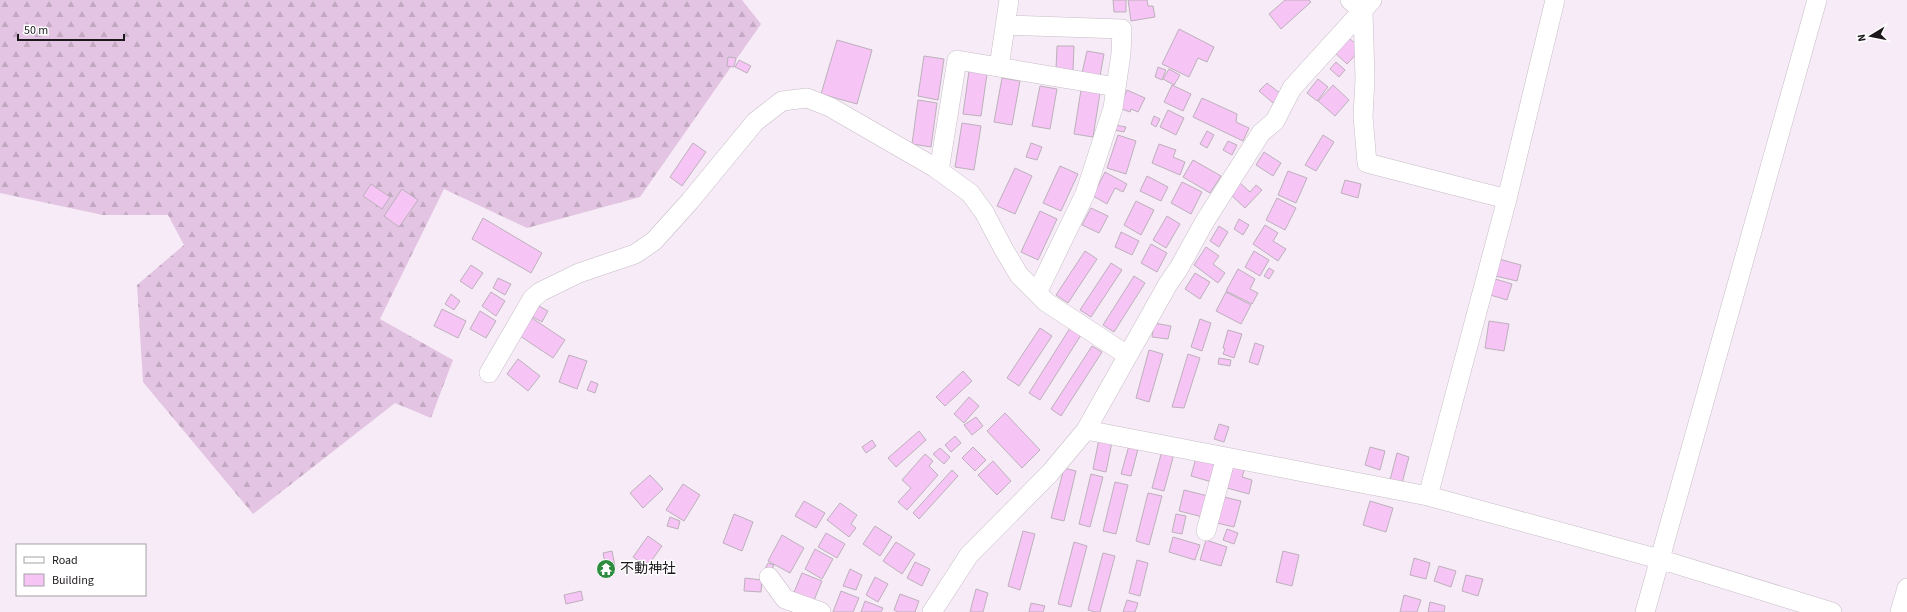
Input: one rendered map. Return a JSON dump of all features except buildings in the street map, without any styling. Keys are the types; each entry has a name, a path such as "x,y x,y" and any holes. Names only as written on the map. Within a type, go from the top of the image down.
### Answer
{"street":[{"path":"999,68 1009,0"},
{"path":"1428,496 1507,199 1555,0"},
{"path":"1645,612 1816,0"},
{"path":"1362,4 1365,79 1363,116 1367,163 1507,199"},
{"path":"932,612 969,555 1050,473 1086,430 1126,355 1179,268 1205,220 1261,133 1275,121 1292,88 1362,4"},
{"path":"1005,25 1122,29 1121,54 1113,108 1085,194 1037,293"},
{"path":"940,171 957,60 1116,87"},
{"path":"489,373 532,299 540,292 579,273 635,254 654,241 755,122 782,101 807,98 830,107 940,171 970,193 984,212 1002,248 1020,275 1037,293 1046,302 1126,355"},
{"path":"1086,430 1428,496 1660,559 1832,612"},
{"path":"1206,530 1226,457"},
{"path":"768,577 785,599 821,612"},
{"path":"1900,612 1907,588"}],"green space":[{"path":"0,0 742,0 761,24 640,197 527,228 444,189 380,319 453,360 431,418 395,403 253,514 143,382 137,285 184,245 168,215 103,215 0,193"}],"place":[{"name":"不動神社","path":"606,569"}]}
